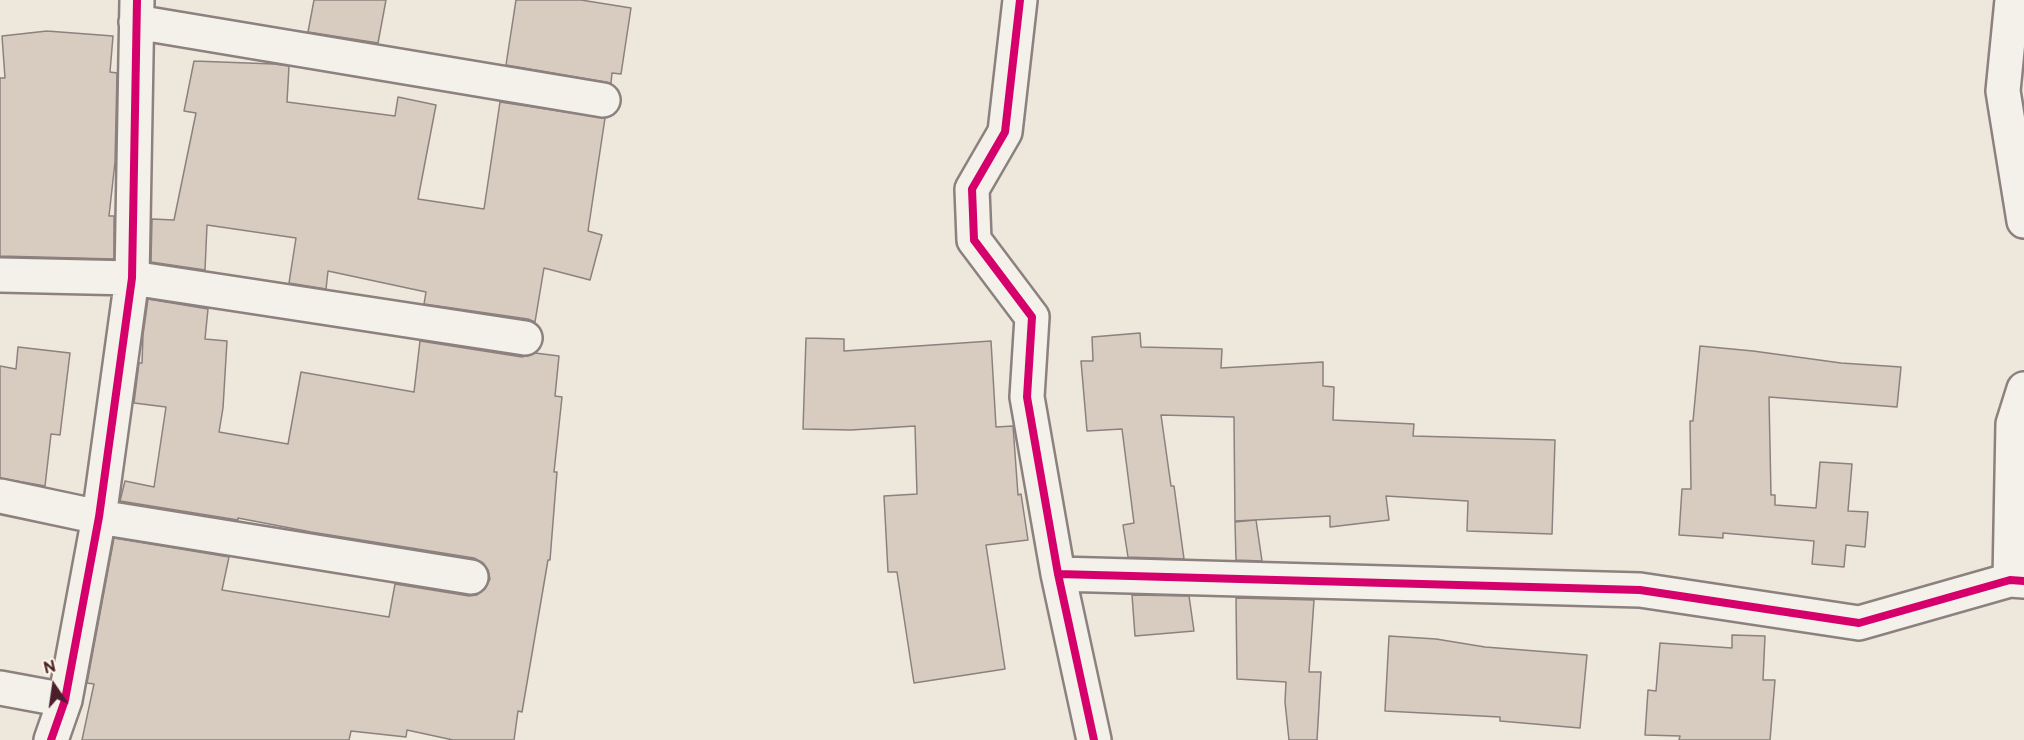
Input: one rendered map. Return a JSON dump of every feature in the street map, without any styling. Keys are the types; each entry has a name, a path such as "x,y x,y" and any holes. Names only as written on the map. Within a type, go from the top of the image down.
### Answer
{"street":[{"path":"1020,0 1005,132 972,189 974,240 1032,317 1027,397 1058,574 1095,740"},
{"path":"2012,0 2003,91 2024,221"},
{"path":"51,740 65,700 99,517 132,278 137,11 603,100"},
{"path":"0,275 132,278 525,338"},
{"path":"1058,574 1640,590 1859,623 2017,581 2013,424 2024,389"},
{"path":"0,496 99,517 471,577"},
{"path":"0,688 65,700"}],"building":[{"path":"314,0 386,0 378,43 308,32"},
{"path":"516,0 581,0 631,8 621,74 612,73 611,83 506,65"},
{"path":"47,31 113,36 110,72 117,73 115,162 109,216 114,216 114,259 0,256 0,78 5,78 2,36"},
{"path":"194,61 289,66 287,102 395,116 398,97 436,105 418,199 484,209 500,102 605,118 588,231 602,235 590,280 544,268 535,322 528,319 424,304 426,292 328,271 326,289 289,283 296,238 207,225 205,270 151,262 152,219 174,220 196,113 184,111"},
{"path":"148,299 208,309 205,339 227,341 223,408 219,432 288,444 301,372 414,392 420,341 522,357 535,353 559,356 555,396 562,397 554,472 557,472 550,560 548,560 522,712 518,711 514,740 453,740 407,730 406,737 351,731 349,740 82,740 94,684 87,683 114,538 229,557 222,590 389,617 395,584 469,596 477,595 485,589 490,579 483,563 474,558 238,518 238,520 120,501 125,481 154,487 166,407 134,403 139,363 142,363"},
{"path":"1140,333 1141,347 1222,349 1221,368 1323,362 1323,386 1334,387 1333,420 1414,424 1413,436 1555,440 1552,534 1467,531 1468,501 1386,496 1389,520 1330,527 1330,516 1235,521 1234,417 1161,415 1184,559 1128,557 1123,525 1134,523 1122,429 1087,431 1081,361 1093,361 1092,337"},
{"path":"806,338 844,339 844,351 991,341 996,427 1013,426 1018,495 1021,494 1028,540 986,545 1005,669 914,683 897,572 888,572 884,496 917,494 915,426 851,430 803,429"},
{"path":"1700,346 1841,363 1901,367 1897,407 1769,397 1771,495 1775,495 1775,505 1816,508 1820,462 1852,464 1848,511 1868,512 1865,547 1846,545 1844,567 1812,564 1814,541 1723,533 1723,538 1679,535 1682,489 1691,489 1690,421 1693,421"},
{"path":"18,347 70,353 60,435 51,434 45,486 0,478 0,366 16,369"},
{"path":"1256,520 1262,561 1236,560 1235,522"},
{"path":"1132,595 1189,596 1194,631 1135,636"},
{"path":"1236,598 1314,600 1309,672 1321,672 1317,740 1289,740 1285,702 1286,682 1237,679"},
{"path":"1732,635 1765,636 1763,680 1775,680 1770,740 1679,740 1680,736 1645,735 1648,690 1656,691 1660,643 1732,648"},
{"path":"1389,636 1587,655 1580,728 1500,721 1500,717 1385,711"}],"cycle path":[{"path":"51,740 65,700 99,517 132,278 137,0"},
{"path":"1020,0 1005,132 972,189 974,240 1032,317 1027,397 1058,574 1094,740"},
{"path":"1058,574 1640,590 1859,623 2010,580 2024,581"}]}
